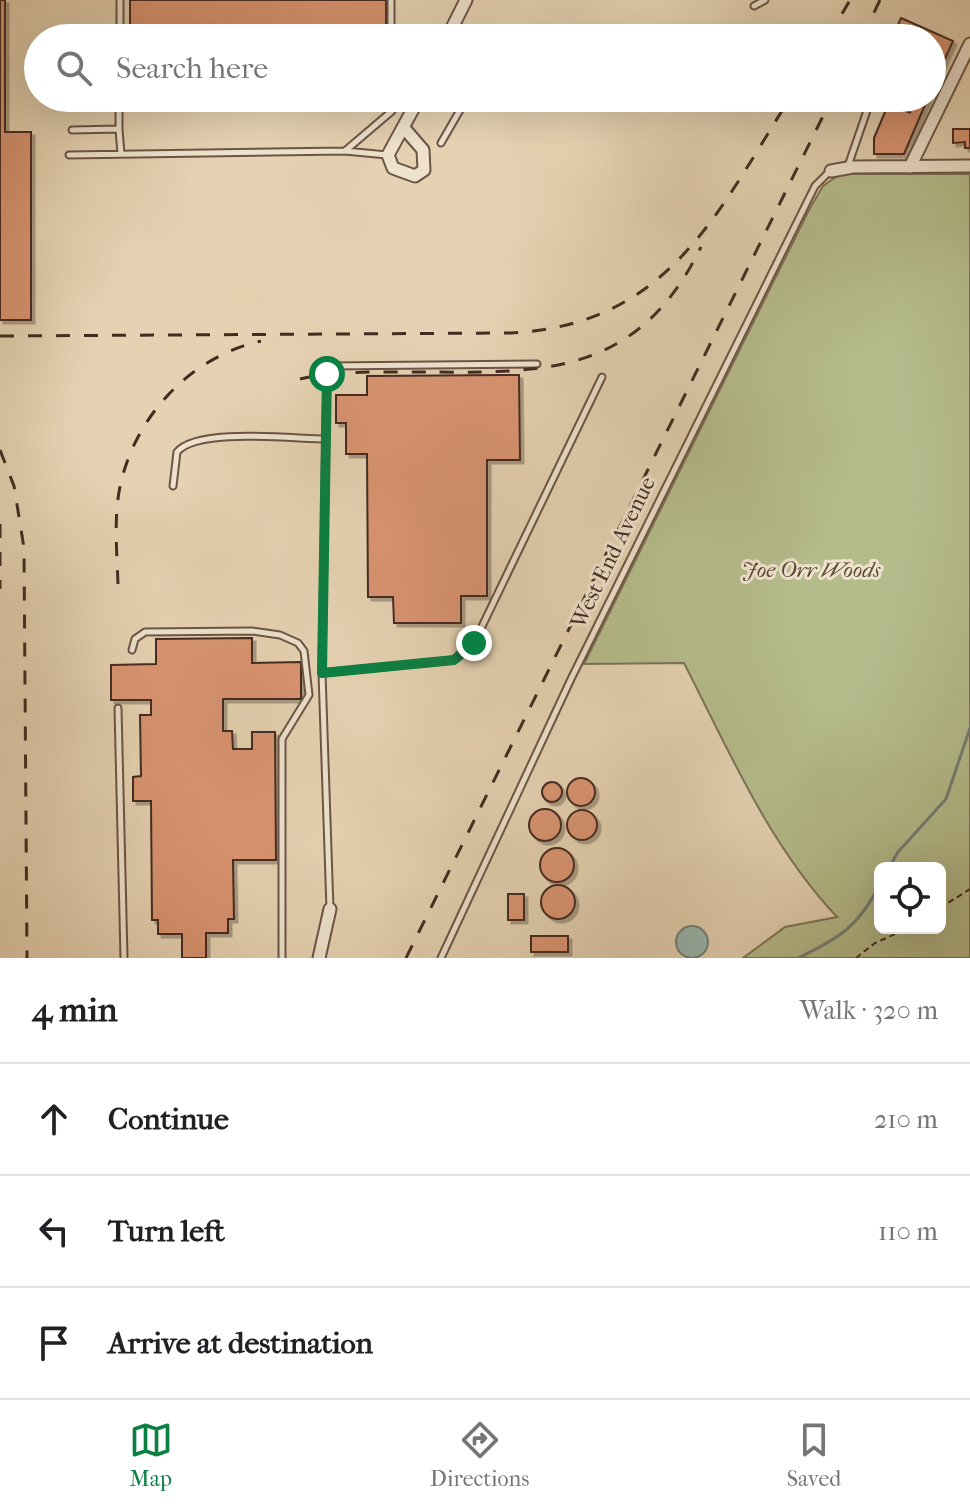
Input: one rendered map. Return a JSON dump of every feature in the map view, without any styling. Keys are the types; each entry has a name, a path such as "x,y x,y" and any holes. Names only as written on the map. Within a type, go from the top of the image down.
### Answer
{"street":[{"path":"454,24 466,0"},
{"path":"946,93 970,44"},
{"path":"404,128 423,150 424,170 415,176 393,168 388,155 412,112"},
{"path":"910,167 937,112"},
{"path":"831,171 848,167 970,166"},
{"path":"319,958 330,909"}],"lane":[{"path":"120,0 120,24"},
{"path":"391,0 391,24"},
{"path":"754,6 765,0"},
{"path":"119,112 121,154"},
{"path":"345,151 391,112"},
{"path":"441,143 459,112"},
{"path":"848,167 867,112"},
{"path":"72,130 119,129"},
{"path":"69,155 345,151 388,155"},
{"name":"West End Avenue","path":"441,958 599,622 815,186 831,171"},
{"path":"330,909 322,673 327,366 537,364"},
{"path":"322,673 454,660 474,643 602,377"},
{"path":"173,486 177,452 190,442 236,437 326,439"},
{"path":"132,650 135,639 145,632 252,631 280,635 298,643 304,651 309,695 282,739 282,958"},
{"path":"118,708 124,958"}],"path":[{"path":"946,904 970,889"},
{"path":"856,958 875,943 895,934"}],"green space":[{"name":"Joe Orr Woods","path":"840,174 970,174 970,958 743,958 785,927 837,917 813,889 771,828 734,763 684,663 584,664 823,186"}],"water":[{"path":"692,926 703,931 708,942 703,953 692,958 681,953 676,942 681,931"}],"building":[{"path":"0,0 5,0 5,132 31,132 31,320 0,320"},
{"path":"130,0 386,0 386,24 130,24"},
{"path":"901,18 915,24 898,24"},
{"path":"946,38 953,41 946,57"},
{"path":"885,112 922,112 904,154 874,154 874,138"},
{"path":"953,129 970,129 970,148 965,148 965,142 953,143"},
{"path":"519,375 520,460 487,460 487,596 461,596 461,623 394,623 393,597 368,597 367,454 346,454 346,423 336,423 336,395 367,395 367,376"},
{"path":"252,638 252,663 301,662 301,699 223,699 223,731 232,731 233,749 252,749 252,732 275,732 276,860 233,860 234,919 228,919 228,933 206,933 206,958 182,958 182,934 158,934 158,920 152,920 151,801 133,801 133,777 141,776 140,715 151,715 151,700 111,700 111,665 156,664 156,639"},
{"path":"581,778 591,782 595,792 591,802 581,806 571,802 567,792 571,782"},
{"path":"552,782 559,785 562,792 559,799 552,802 545,799 542,792 545,785"},
{"path":"545,809 557,813 561,825 557,837 545,841 533,837 529,825 533,813"},
{"path":"582,810 592,815 597,825 592,835 582,840 572,835 567,825 572,815"},
{"path":"557,848 569,853 574,865 569,877 557,882 545,877 540,865 545,853"},
{"path":"558,885 570,890 575,902 570,914 558,919 546,914 541,902 546,890"},
{"path":"508,894 524,894 524,920 508,920"},
{"path":"531,936 568,936 568,952 531,952"}],"waterway":[{"path":"892,862 946,799 970,728"},
{"path":"798,958 847,929 874,894"}],"railway":[{"path":"836,24 850,0"},
{"path":"869,24 880,0"},
{"path":"0,336 511,333 565,325 610,309 649,286 682,256 711,222 781,112"},
{"path":"406,958 825,112"},
{"path":"300,379 356,372 487,372 571,362 608,348 642,326 673,293 701,247"},
{"path":"118,584 116,538 119,492 126,465 151,416 168,395 210,361 261,341"},
{"path":"0,450 14,486 24,548 27,958"},
{"path":"0,524 0,589"}],"route":[{"path":"327,374 322,673 454,660 474,643"}]}
